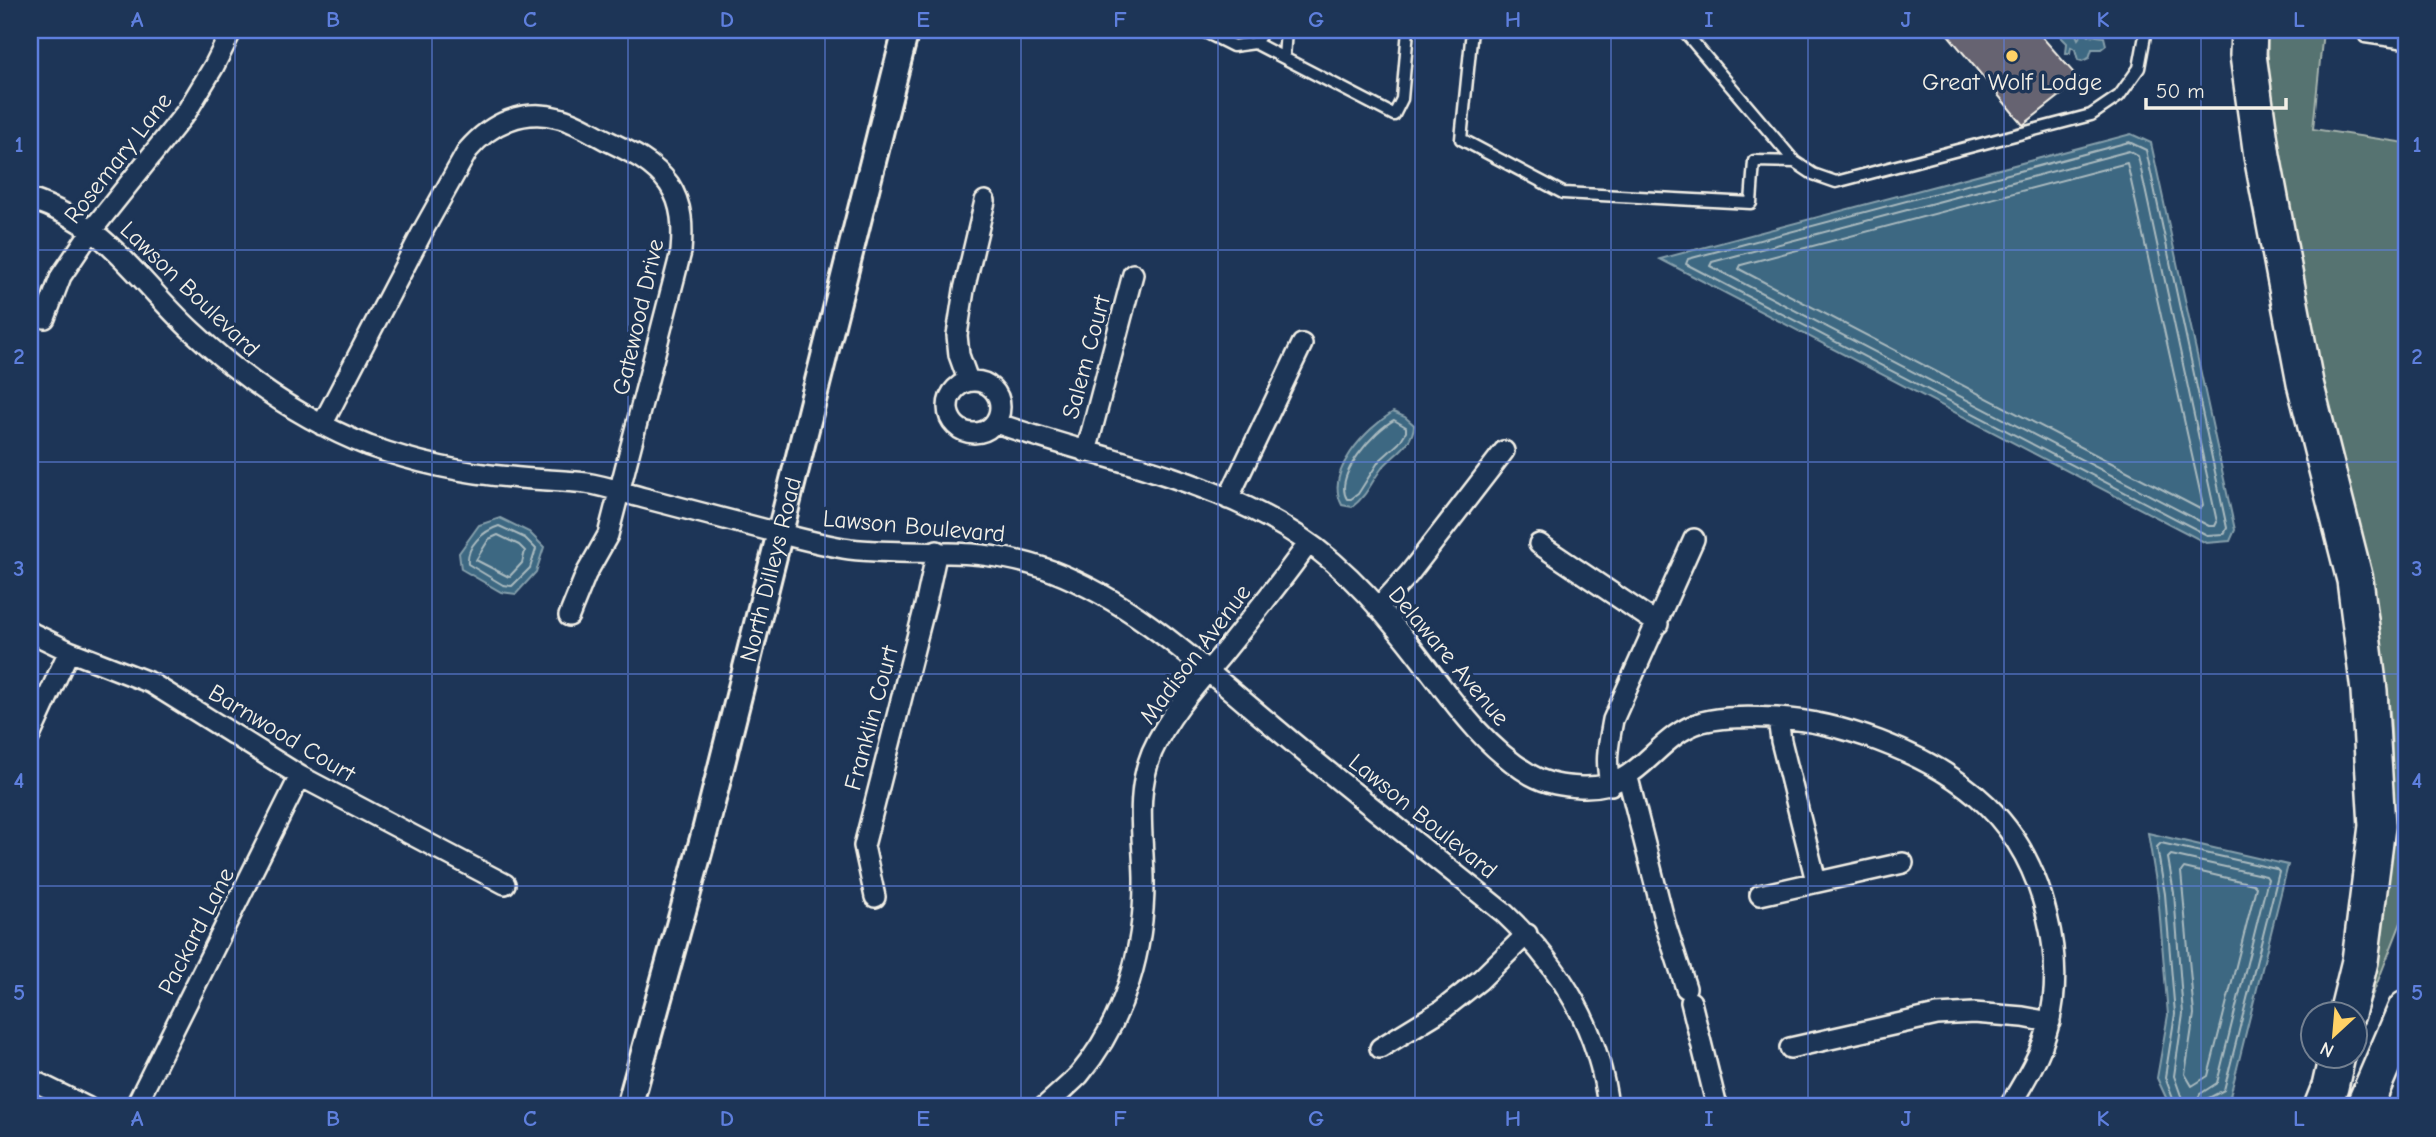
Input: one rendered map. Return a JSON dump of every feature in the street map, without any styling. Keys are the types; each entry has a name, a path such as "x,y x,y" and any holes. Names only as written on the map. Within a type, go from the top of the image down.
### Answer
{"highway":[{"path":"2249,30 2248,55 2262,156 2305,383 2355,580 2369,691 2377,826 2360,961 2350,1000"},
{"path":"2364,1107 2406,1009"},
{"path":"2322,1107 2334,1070"}],"street":[{"name":"Rosemary Lane","path":"45,317 61,276 92,230 187,111 232,30"},
{"name":"North Dilleys Road","path":"629,1107 705,831 906,30"},
{"name":"Gatewood Drive","path":"322,425 425,228 468,150 477,140 499,124 518,117 542,114 562,118 635,154 657,170 670,186 681,211 681,252 608,535 586,574 569,616"},
{"name":"Lawson Boulevard","path":"30,199 48,205 92,230 112,247 190,330 241,374 322,425 370,446 419,461 473,472 587,484 849,549 990,554 1054,572 1129,609 1209,670 1273,726 1527,934 1559,973 1576,1003 1599,1060 1608,1107"},
{"path":"985,201 964,290 957,335 959,355 968,380 988,384 998,395 1001,408 996,423"},
{"name":"Salem Court","path":"1086,452 1133,274"},
{"path":"1228,499 1302,344"},
{"name":"Delaware Avenue","path":"968,380 952,391 947,403 947,412 952,423 971,433 983,432 996,423 1185,481 1264,516 1333,562 1400,633 1460,713 1502,753 1532,775 1550,783 1598,788 1619,781"},
{"path":"1378,608 1409,574 1504,451"},
{"path":"1694,539 1614,720 1608,748 1607,773 1619,781 1688,995 1717,1107"},
{"name":"Madison Avenue","path":"1044,1107 1078,1075 1104,1040 1133,971 1142,927 1144,876 1140,807 1143,783 1152,752 1172,716 1277,587 1308,544"},
{"path":"1539,544 1658,624"},
{"name":"Franklin Court","path":"875,897 864,846 937,551"},
{"name":"Barnwood Court","path":"30,632 69,651 151,683 300,776 505,884"},
{"path":"30,736 69,651"},
{"path":"1619,781 1670,740 1703,722 1778,718 1828,726 1915,755 1956,779 1978,796 2005,826 2026,857 2043,898 2055,958 2050,1022 2044,1042 2009,1107"},
{"path":"1778,718 1781,741 1816,881"},
{"name":"Packard Lane","path":"135,1107 300,776"},
{"path":"1760,895 1902,863"},
{"path":"1380,1048 1442,1010 1480,980 1527,934"},
{"path":"1790,1048 1937,1015 1974,1013 2050,1022"},
{"path":"30,1079 87,1107"}],"lane":[{"path":"1201,30 1233,46 1255,43 1394,115 1402,99 1408,30"},
{"path":"1255,43 1264,30"},
{"path":"1284,58 1286,30"},
{"path":"1472,30 1461,139 1563,193 1751,203 1754,161 1796,162"},
{"path":"1683,30 1796,162 1813,174 1836,182 2091,115 2119,96 2138,68 2146,30"},
{"path":"2366,30 2365,37 2406,43"}],"green space":[{"path":"2267,30 2333,30 2323,31 2313,129 2406,143 2406,910 2370,1001 2364,1000 2390,810 2392,771 2388,694 2361,548 2288,216 2278,160"}],"water":[{"path":"2064,30 2074,30 2078,39 2081,35 2078,30 2104,37 2106,45 2101,49 2092,49 2089,58 2078,60 2075,49 2071,47 2070,53 2066,53 2067,43 2061,37"},
{"path":"2131,134 2151,143 2235,530 2230,541 2206,543 1660,259"},
{"path":"1393,412 1414,425 1410,438 1382,468 1357,503 1352,507 1342,505 1338,492 1343,466 1360,440"},
{"path":"500,518 529,532 544,547 536,572 516,594 501,592 461,569 459,553 479,525"},
{"path":"2148,833 2288,865 2230,1096 2204,1107 2169,1104 2157,1078 2168,1015 2158,894"}],"building":[{"name":"Great Wolf Lodge","path":"1944,30 2036,30 2080,80 2023,125"}],"place":[{"name":"Great Wolf Lodge","path":"2012,56"}]}
